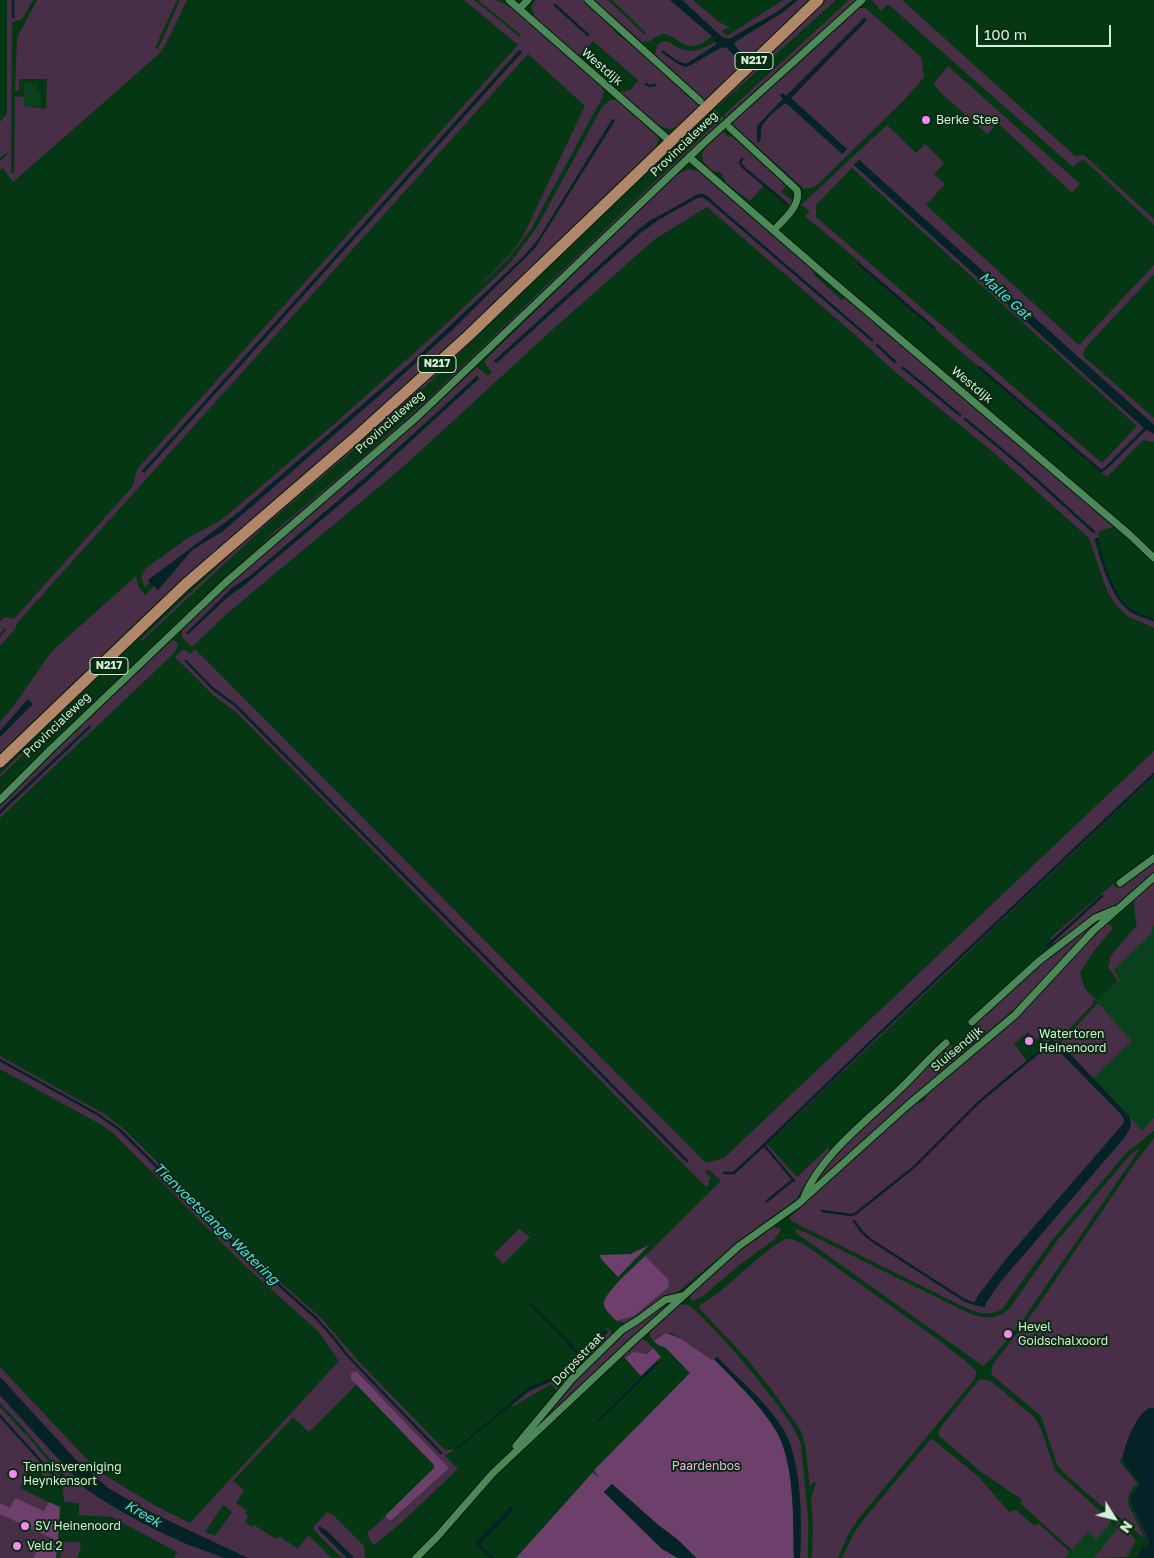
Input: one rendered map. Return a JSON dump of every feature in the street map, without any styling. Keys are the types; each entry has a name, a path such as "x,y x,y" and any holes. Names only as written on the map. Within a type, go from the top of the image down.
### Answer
{"main road":[{"name":"Provincialeweg","path":"0,762 186,584 216,560 462,342 818,0"},
{"name":"Provincialeweg","path":"0,770 189,589 216,560"}],"street":[{"name":"Westdijk","path":"509,0 671,142"},
{"path":"519,9 528,0"},
{"path":"588,0 700,101"},
{"name":"Provincialeweg","path":"0,800 225,583 424,411 689,157 862,0"},
{"path":"730,128 797,190 798,198 796,205 774,230"},
{"name":"Westdijk","path":"689,157 1130,535 1154,558"},
{"path":"1120,883 1154,858"},
{"name":"Sluisendijk","path":"643,1332 745,1241 803,1199 908,1105 1022,1008 1085,939 1154,877"},
{"name":"Sluisendijk","path":"972,1022 1042,958 1099,916 1118,909"},
{"name":"Sluisendijk","path":"803,1199 810,1184 834,1153 946,1043"},
{"name":"Dorpsstraat","path":"506,1460 564,1388 622,1330 665,1300 683,1295"},
{"name":"Dorpsstraat","path":"416,1558 506,1460 643,1332"}],"shaded area":[{"path":"7,0 33,0 22,19 12,22 11,173 14,173 15,96 24,97 24,106 46,109 47,79 19,79 19,91 15,91 17,38 37,0 177,0 155,48 158,49 180,0 187,0 166,44 159,54 13,182 3,168 0,170 0,161 8,154 6,153 0,158 0,122 7,114"},
{"path":"464,0 474,0 520,37 521,35 478,0 496,0 513,8 600,84 604,92 531,229 508,259 472,293 511,253 522,238 585,106 528,54 17,623 15,629 0,646 0,637 7,629 5,628 0,634 0,622 4,617 14,619 133,486 137,469 518,45","holes":["519,50 522,52 144,473 142,471"]},
{"path":"535,0 584,0 602,15 618,35 637,48 699,106 679,125 671,129 659,125 644,115 620,93 621,91 630,91 638,80 593,41 578,57 535,18 531,7"},
{"path":"594,0 608,0 645,35 646,33 612,0 670,0 712,36 702,43 693,46 689,46 664,34 642,42"},
{"path":"682,0 693,0 719,22 729,27 722,31 727,36 783,0 793,0 777,12 729,39 722,37"},
{"path":"798,0 812,0 705,100 655,55 657,45 663,41 687,51 701,49 715,42 717,45 686,64 662,50 674,61 686,66 690,66 722,47 727,48 732,53 742,54 734,45 736,41 783,12"},
{"path":"826,0 836,0 716,108 723,99"},
{"path":"849,0 857,0 726,117 724,115"},
{"path":"872,0 902,0 1075,156 1084,155 1154,219 1154,225 1083,159 1073,167 888,4 881,11"},
{"path":"859,8 865,8 869,11 921,57 924,77 905,99 812,188 804,189 733,125 733,122","holes":["865,18 866,20 791,98 847,149 843,153 786,103 766,120 761,128 760,140 759,142 757,141 757,126 783,99 782,93 786,96"]},
{"path":"948,66 1080,184 1072,193 998,123 987,134 939,91 934,83"},
{"path":"24,83 37,83 37,92 41,92 41,107 24,106"},
{"path":"610,100 616,100 621,103 656,133 659,139 655,149 502,298 385,404 236,533 15,743 0,754 0,737 32,704 28,700 0,731 0,722 13,707 51,652 136,576 138,586 145,595 154,586 158,590 192,550 223,531 389,387 451,331 535,248 615,121 612,119 537,241 523,257 414,360 234,516 149,580 150,582 145,587 142,575 146,568 188,538 221,520 233,510 333,425 442,328 511,262 537,227 602,107"},
{"path":"707,115 405,406 267,524 142,641 140,640 253,533 376,427 465,345"},
{"path":"716,123 718,125 431,398 254,551 431,396"},
{"path":"887,125 916,153 925,144 944,163 934,174 945,184 926,205 1079,345 1154,265 1154,274 1085,348 1083,356 1154,418 1154,425 859,160 854,165 1145,429 1154,434 1154,442 1143,440 1107,477 805,216 810,211 801,205","holes":["852,168 1137,426 1102,463 816,217 816,205"]},
{"path":"723,131 787,185 781,192 793,201 790,206 764,185 750,201 726,183 722,174 711,171 703,161 702,155 704,149"},
{"path":"688,169 702,172 816,271 813,274 842,300 845,296 1112,524 1113,527 1098,532 1099,537 1094,539 1111,588 1116,597 1128,610 1154,622 1154,628 1127,616 1117,606 1107,591 1089,538 993,452 893,370 707,207 655,239 552,330 404,466 231,610 192,647 182,637 181,630 237,577 398,439 477,367 488,376 492,372 486,365 485,360 676,175","holes":["702,194 711,199 709,201 702,197 697,198 658,220 639,234 497,363 494,361 638,230 648,222","477,376 479,379 365,483 241,588 230,595 188,634 185,634 233,588 250,576 360,482"]},
{"path":"173,639 178,644 171,656 0,818 0,814 90,726 0,810 0,806 81,725"},
{"path":"184,649 190,654 195,649 706,1163 724,1158 1154,751 1154,776 767,1144 797,1177 828,1148 831,1151 811,1174 796,1200 742,1239 679,1291 664,1298 627,1324 617,1321 634,1316 669,1287 668,1279 645,1256 721,1181 708,1169 705,1172 711,1178 706,1187 237,713 214,696 175,657"},
{"path":"84,696 0,777 0,774"},
{"path":"1154,859 1154,872 1117,904 1102,912 1056,944 1050,938 1113,884 1117,888 1129,876"},
{"path":"1154,881 1154,924 1152,933 1114,970 1120,980 1118,982 1108,968 1111,960 1109,958 1137,925 1134,899"},
{"path":"1154,884 1154,1117 1142,1131 1093,1078 1132,1041 1096,1001 1117,981 1115,975 1109,969 1112,954 1138,924"},
{"path":"1106,915 1070,949 1021,1003 962,1054 958,1049 967,1041 965,1038 988,1012 1042,960 1047,960 1092,923"},
{"path":"1108,923 1113,928 1093,952 1080,973 1085,989 1097,1000 1094,999 1092,1001 1094,1003 1058,1041 1059,1043 1055,1047 1121,1114 1124,1123 1007,1258 985,1304 1001,1281 1124,1138 1131,1126 1129,1116 1142,1131 1154,1117 1154,1131 1127,1152 1053,1239 1003,1308 994,1312 980,1313 966,1308 793,1222 789,1218 918,1101 920,1103 926,1098 924,1096 1020,1014 1078,951","holes":["1028,1032 1036,1040 1040,1036 1053,1049 1049,1053 1043,1047 1027,1061 1014,1044"]},
{"path":"1098,1003 1132,1041 1093,1078 1060,1043"},
{"path":"949,1043 961,1055 811,1188 837,1152"},
{"path":"0,1056 106,1115 124,1129 269,1272 322,1319 359,1362 445,1450 455,1449 445,1456 458,1469 401,1523 374,1545 367,1533 385,1517 392,1521 449,1468 357,1372 353,1372 351,1378 356,1385 309,1432 293,1417 233,1481 244,1490 236,1503 247,1511 245,1513 248,1516 245,1522 252,1527 254,1525 276,1539 279,1536 298,1549 308,1535 332,1558 248,1558 136,1505 108,1488 76,1460 0,1377 0,1367 98,1471 154,1505 190,1523 339,1361 319,1332 243,1264 114,1134 100,1124 0,1069","holes":["223,1505 232,1512 215,1536 205,1532"]},
{"path":"1154,1138 1154,1543 1152,1545 1105,1505 1103,1507 1063,1472 1057,1464 1041,1416 993,1376 991,1372 993,1364 1035,1310 1132,1167"},
{"path":"1138,1149 1022,1321 992,1358 983,1366 795,1232 797,1229 811,1235 967,1312 985,1317 997,1316 1009,1309 1057,1241 1131,1154"},
{"path":"771,1227 780,1228 781,1230 775,1239 738,1266 703,1296 692,1301 690,1295 740,1249"},
{"path":"519,1229 530,1237 503,1264 494,1254"},
{"path":"785,1239 792,1239 805,1245 940,1341 977,1372 974,1380 859,1518 849,1533 838,1558 812,1558 811,1498 816,1483 813,1482 810,1488 805,1445 801,1431 772,1390 746,1358 699,1308 700,1305 722,1290 763,1254"},
{"path":"668,1302 668,1305 530,1434 555,1401 614,1340"},
{"path":"679,1304 689,1305 694,1309 742,1360 795,1430 801,1444 808,1517 808,1558 800,1558 801,1510 798,1475 790,1443 777,1420 761,1401 717,1357 713,1361 678,1336 672,1334 663,1334 654,1341 650,1336 650,1331"},
{"path":"608,1328 612,1333 611,1336 586,1361 579,1361 608,1332 606,1330"},
{"path":"642,1339 653,1348 648,1353 630,1353 625,1358 622,1355"},
{"path":"575,1365 575,1369 557,1391 551,1384 511,1406 529,1391 551,1382"},
{"path":"982,1379 992,1382 1034,1417 1041,1429 1055,1470 1110,1520 1111,1523 1096,1539 1088,1532 1072,1550 1021,1504 1021,1499 981,1472 938,1435 940,1428 978,1381"},
{"path":"0,1395 86,1489 115,1508 166,1535 224,1558 174,1558 177,1552 112,1517 79,1515 79,1503 64,1502 65,1476 0,1403"},
{"path":"0,1407 30,1439 62,1478 59,1484 54,1482 51,1485 33,1463 20,1488 49,1502 57,1546 47,1544 42,1558 0,1558"},
{"path":"932,1439 978,1476 1009,1512 1016,1510 1035,1526 1038,1523 1070,1552 1065,1558 842,1558 854,1533 864,1519"},
{"path":"327,1512 333,1515 364,1546 365,1558 354,1558 327,1531 319,1530 347,1558 342,1558 314,1530 314,1526"},
{"path":"1102,1516 1119,1530 1094,1558 1065,1558"},
{"path":"1117,1520 1136,1540 1127,1557 1094,1558 1116,1530"},
{"path":"63,1542 79,1542 81,1547 77,1558 60,1558"}],"green space":[{"path":"649,1245 618,1277 601,1259 600,1255 631,1254"},
{"path":"645,1256 668,1279 669,1287 634,1316 617,1321 606,1309 604,1305 605,1300 614,1287"},
{"name":"Paardenbos","path":"666,1333 682,1339 712,1360 714,1359 757,1404 772,1423 788,1461 793,1510 794,1558 696,1558 678,1540 612,1484 604,1492 657,1544 678,1558 516,1558 593,1472 599,1478 594,1470 690,1373 666,1348 654,1341"},
{"path":"653,1348 661,1357 641,1376 625,1358 633,1352 647,1354"},
{"path":"353,1372 357,1372 449,1468 391,1521 385,1517 387,1514 434,1468 434,1465 351,1379"},
{"path":"15,1498 44,1511 49,1502 60,1507 58,1541 0,1514 0,1503 10,1508"},
{"path":"41,1541 57,1546 56,1558 33,1558"}],"water":[{"path":"670,0 682,0 722,37 729,39 777,12 793,0 798,0 783,12 735,42 734,45 742,54 738,59 727,48 722,47 686,67 661,52 662,50 686,64 717,44 712,36"},
{"path":"864,18 867,20 791,98 847,149 842,154 786,103 776,110 764,123 761,128 760,140 759,142 757,141 757,126 783,99 780,96 782,93 786,96"},
{"path":"520,50 522,52 144,473 142,471"},
{"path":"613,119 615,120 535,248 451,331 389,387 223,531 192,550 158,590 148,580 234,516 414,360 523,257 537,241"},
{"name":"Malle Gat","path":"859,160 1154,425 1154,434 1145,429 854,165"},
{"path":"698,194 704,194 711,199 709,201 702,197 697,198 658,220 639,234 496,363 494,361 638,230 648,222"},
{"path":"477,376 479,378 365,483 230,595 188,634 185,634 233,587 250,576 382,463"},
{"path":"28,699 33,704 0,737 0,731"},
{"path":"90,725 91,727 88,730 0,814 0,810"},
{"path":"1059,1043 1129,1116 1130,1128 1124,1138 1001,1281 985,1304 986,1306 973,1305 979,1294 1007,1258 1124,1123 1121,1114 1055,1047"},
{"path":"529,1302 573,1346 571,1347 528,1304"},
{"path":"606,1330 608,1332 560,1377 529,1391 455,1449 529,1387 551,1378 573,1362"},
{"path":"717,1357 769,1410 783,1430 789,1443 794,1458 801,1510 800,1558 794,1558 792,1491 782,1442 762,1410 714,1359"},
{"path":"657,1361 659,1363 598,1423 596,1422"},
{"name":"Kreek","path":"0,1377 76,1460 108,1488 150,1512 248,1558 225,1558 184,1543 142,1523 86,1489 0,1395"},
{"path":"1154,1408 1154,1558 1136,1558 1142,1544 1147,1548 1150,1544 1131,1503 1131,1495 1136,1490 1135,1488 1140,1486 1122,1460 1135,1423 1144,1411"},
{"path":"612,1484 678,1540 696,1558 678,1558 662,1549 604,1492"},
{"path":"511,1506 514,1509 481,1543 482,1547 495,1558 491,1558 475,1542"},
{"path":"319,1526 327,1531 354,1558 347,1558 319,1530"}],"pier":[{"path":"1120,1458 1140,1484 1131,1495 1131,1503 1150,1544 1147,1548 1142,1545 1136,1558 1134,1558 1139,1549 1140,1542 1147,1544 1128,1503 1129,1494 1133,1486 1138,1484 1120,1462"}],"waterway":[{"path":"13,0 13,17"},
{"path":"555,5 588,35"},
{"path":"646,84 650,86 655,85"},
{"path":"742,159 740,163 744,168 787,204"},
{"path":"708,199 872,340"},
{"path":"859,264 934,328"},
{"path":"877,345 895,362"},
{"path":"979,367 1101,471 1146,428"},
{"path":"903,368 960,415"},
{"path":"965,419 1019,464 1094,532"},
{"path":"1097,539 1108,577 1117,595 1132,611 1154,620"},
{"path":"186,661 212,688 235,705 687,1161"},
{"path":"764,1145 1154,774"},
{"path":"1047,946 1102,896"},
{"path":"1048,1044 1052,1041 1058,1048"},
{"path":"822,1211 855,1214 914,1167 979,1102 1044,1048"},
{"name":"Tienvoetslange Watering","path":"0,1060 99,1115 120,1130 242,1252 316,1318 347,1355 441,1453"},
{"path":"724,1173 734,1173 764,1145 794,1181"},
{"path":"767,1201 793,1180"},
{"path":"854,1221 871,1240 964,1300 975,1304"},
{"name":"Tienvoetslange Watering","path":"570,1345 581,1357"},
{"path":"0,1416 56,1478"}],"tunnel":[{"path":"704,105 730,128"}],"place":[{"name":"Berke Stee","path":"926,120"},
{"name":"Watertoren Heinenoord","path":"1029,1041"},
{"name":"Hevel Goidschalxoord","path":"1008,1334"},
{"name":"Tennisvereniging Heynkensort","path":"13,1474"},
{"name":"SV Heinenoord","path":"25,1526"},
{"name":"Veld 2","path":"17,1546"}]}
